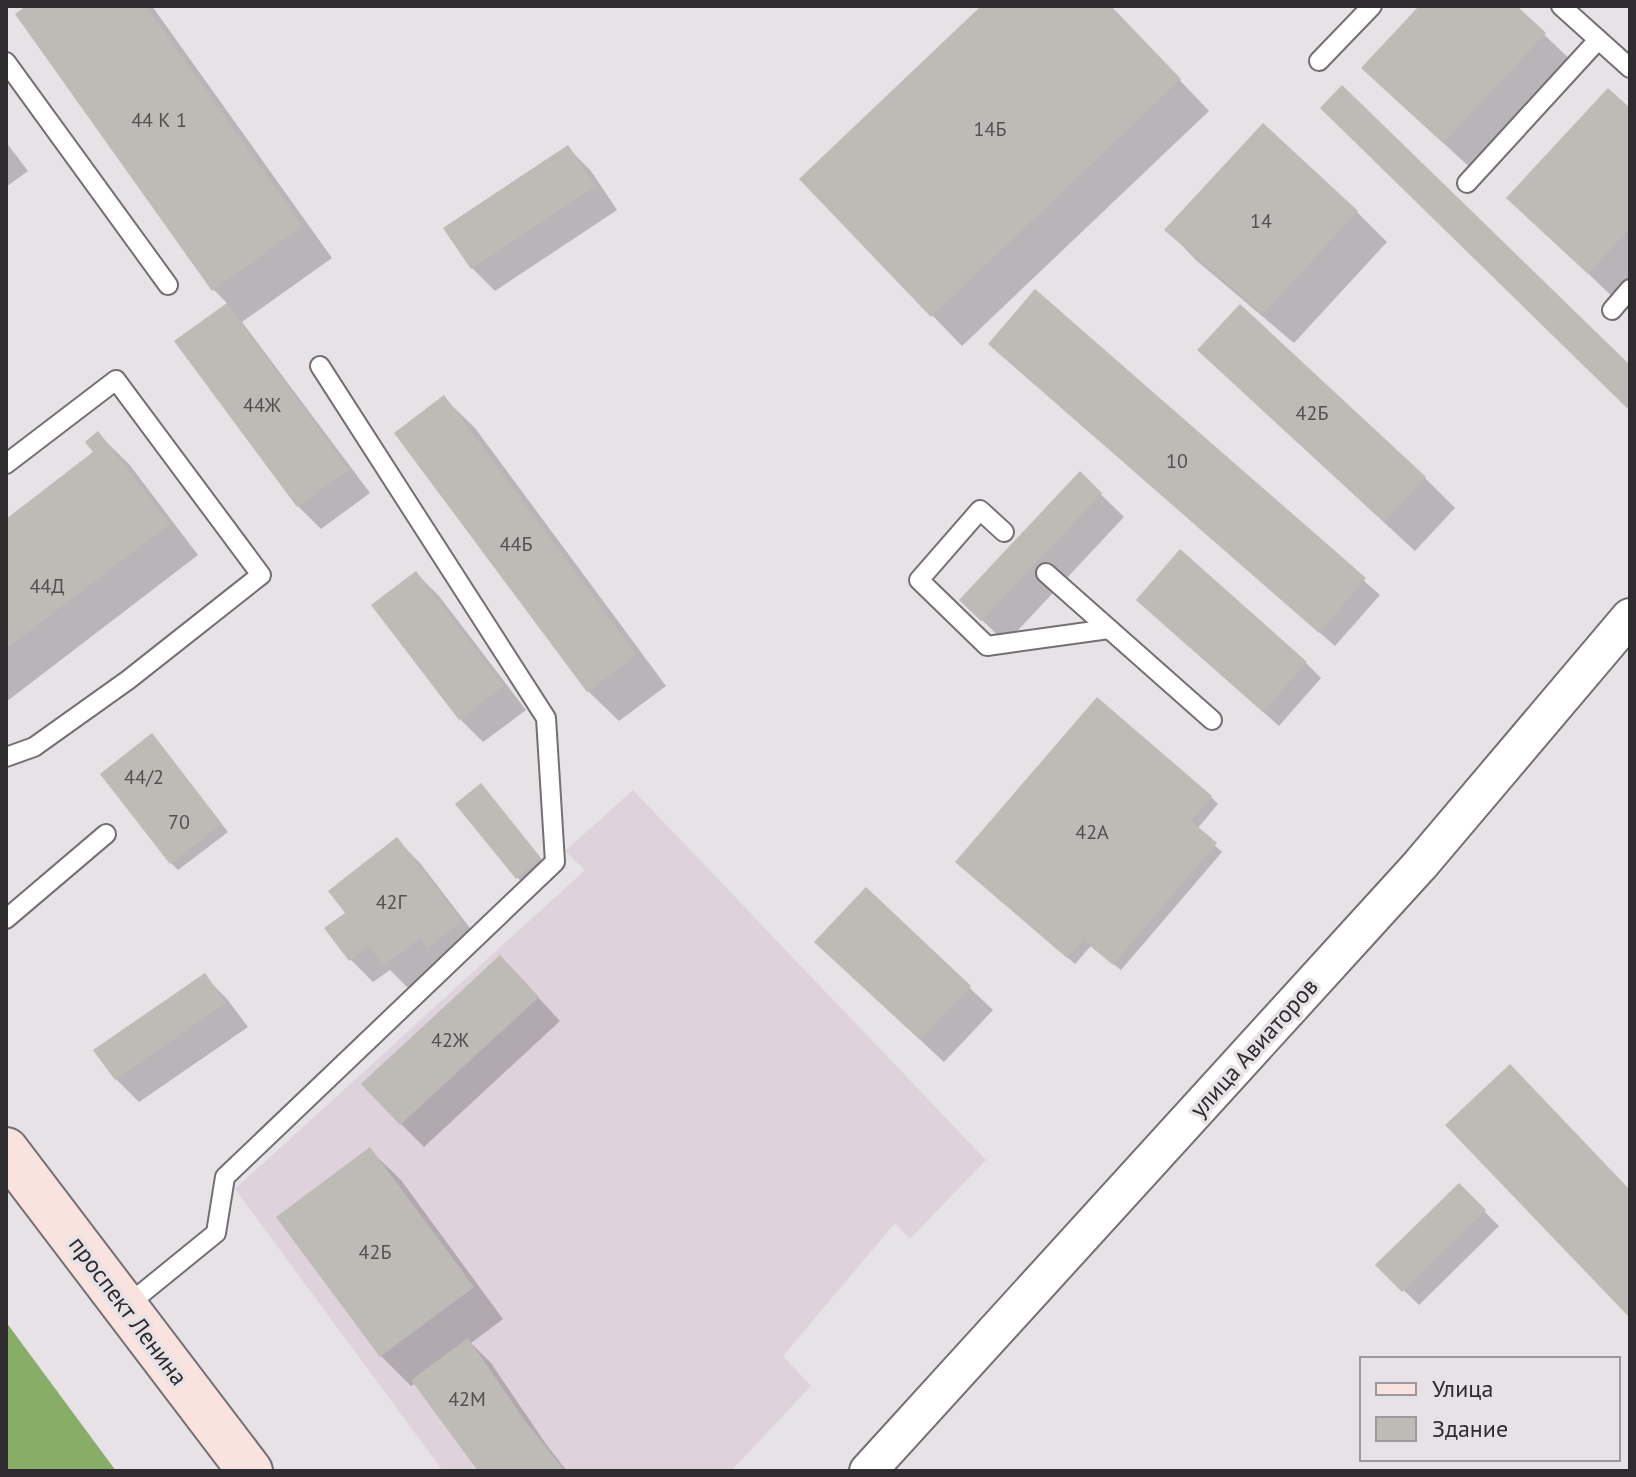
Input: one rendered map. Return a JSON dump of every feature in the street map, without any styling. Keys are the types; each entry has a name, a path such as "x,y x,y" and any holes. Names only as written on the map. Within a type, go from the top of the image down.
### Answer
{"main road":[{"name":"проспект Ленина","path":"6,1150 250,1471"},
{"name":"проспект Ленина","path":"6,1192 217,1471"}],"street":[{"name":"улица Авиаторов","path":"868,1471 1420,865 1630,618"}],"lane":[{"path":"1319,61 1372,6"},
{"path":"1561,6 1630,68"},
{"path":"1467,183 1598,40"},
{"path":"6,62 168,285"},
{"path":"1612,310 1630,289"},
{"path":"125,1307 216,1233 225,1177 555,862 546,718 320,366"},
{"path":"6,464 116,380 261,575 128,680 34,747 6,757"},
{"path":"1004,532 980,510 919,580 987,646 1109,629"},
{"path":"1046,573 1212,720"},
{"path":"6,919 106,834"}],"shaded area":[{"path":"633,790 986,1160 910,1239 895,1223 783,1356 811,1386 731,1471 443,1471 235,1189 585,870 565,851"}],"green space":[{"path":"6,1322 116,1471 6,1471"}],"building":[{"path":"26,6 146,6 303,226 212,291 15,14"},
{"path":"981,6 1111,6 1181,79 931,317 799,179"},
{"path":"1419,6 1517,6 1546,33 1443,143 1361,68"},
{"path":"1342,85 1630,365 1630,411 1320,108"},
{"path":"1608,88 1630,108 1630,228 1588,274 1506,198"},
{"path":"1263,123 1358,211 1263,314 1164,230"},
{"path":"568,145 596,186 471,269 443,228"},
{"path":"1035,289 1366,578 1319,633 988,344"},
{"path":"227,303 349,470 297,507 174,341"},
{"path":"1240,304 1426,477 1384,522 1197,350"},
{"path":"444,395 637,655 587,692 394,433"},
{"path":"98,431 170,524 6,649 6,519 93,452 85,442"},
{"path":"1080,471 1102,493 981,621 959,600"},
{"path":"1180,549 1307,662 1263,712 1136,600"},
{"path":"416,571 504,686 459,720 371,605"},
{"path":"1097,697 1212,796 1191,821 1217,843 1113,965 1083,940 1067,958 955,862"},
{"path":"152,733 222,824 170,864 100,774"},
{"path":"481,783 541,858 516,879 455,804"},
{"path":"397,837 462,921 428,948 420,938 384,966 368,946 349,961 324,928 345,913 328,891"},
{"path":"866,887 971,986 920,1040 814,942"},
{"path":"500,955 539,997 400,1125 361,1084"},
{"path":"205,973 226,1003 115,1080 93,1050"},
{"path":"1510,1064 1630,1190 1630,1318 1445,1125"},
{"path":"370,1147 474,1287 380,1357 276,1217"},
{"path":"1459,1183 1486,1210 1402,1292 1375,1265"},
{"path":"468,1338 523,1418 565,1471 478,1471 411,1380"}]}
